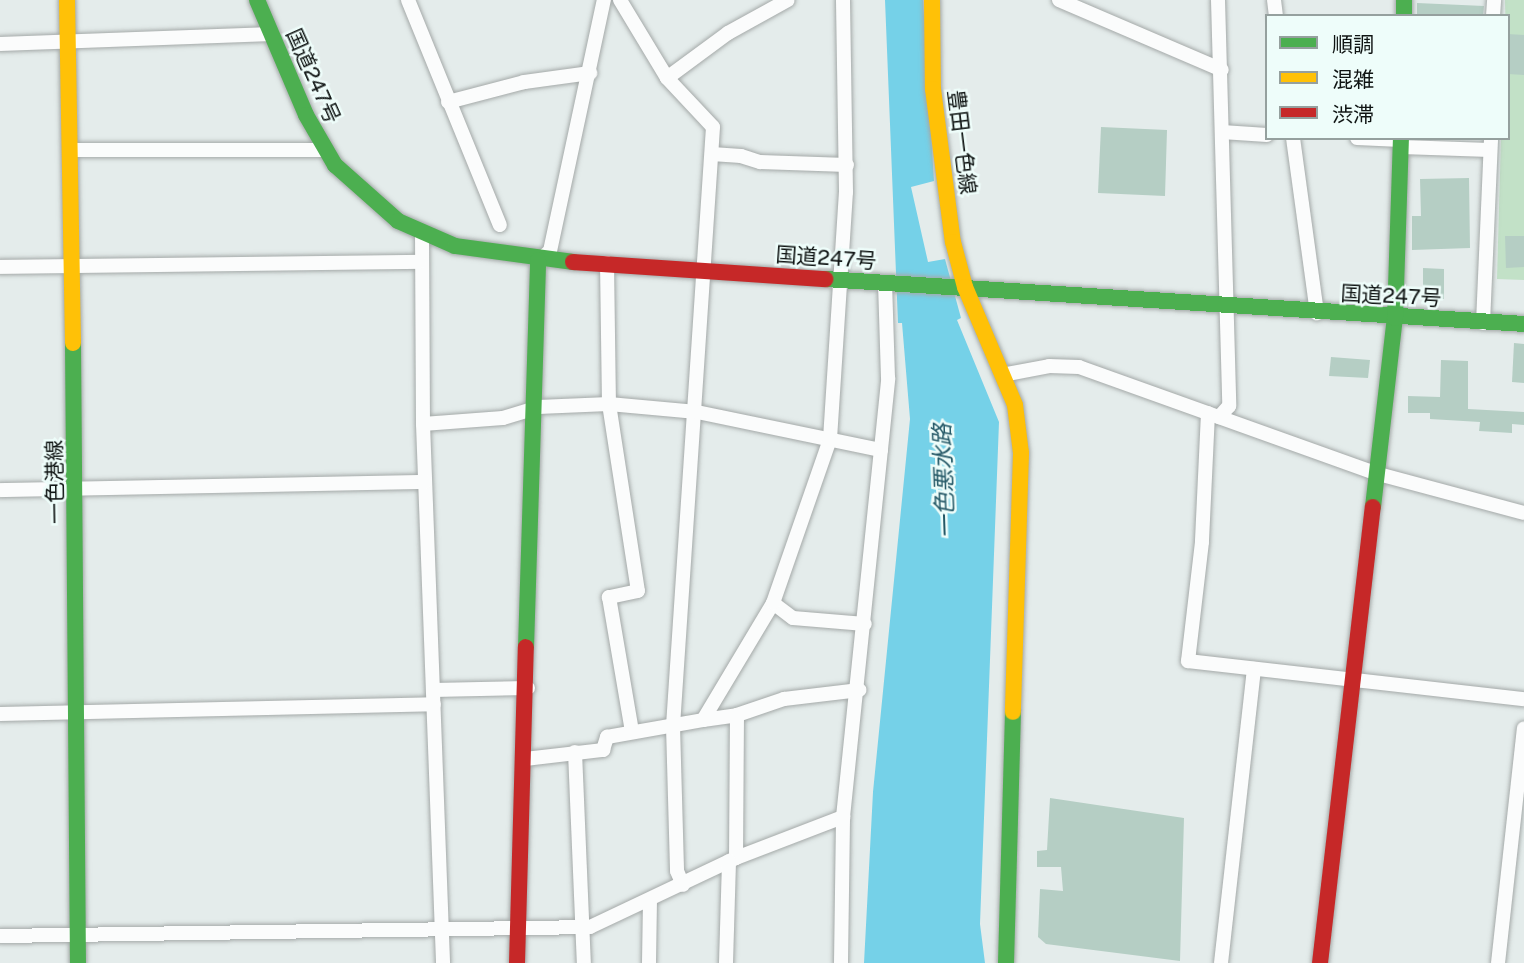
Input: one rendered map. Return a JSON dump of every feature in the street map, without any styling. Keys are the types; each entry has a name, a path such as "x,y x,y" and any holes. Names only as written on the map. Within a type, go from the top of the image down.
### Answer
{"main road":[{"name":"一色港線","path":"67,0 77,489 78,963"},
{"name":"国道247号","path":"257,0 323,150 371,201 422,234 455,246 538,260 1317,313 1524,324"},
{"name":"豊田一色線","path":"932,0 933,89 958,287 1015,404 1021,453 1006,963"},
{"path":"1320,963 1395,318 1401,142"},
{"path":"517,963 537,407 538,260"}],"street":[{"path":"408,0 500,225"},
{"path":"538,260 550,251 604,0"},
{"path":"620,0 667,78 713,127 697,412 673,726 677,872 683,885"},
{"path":"667,78 728,33 788,0"},
{"path":"703,720 773,603 830,439 847,166 843,0"},
{"path":"1059,0 1222,70"},
{"path":"1214,415 1229,405 1218,0"},
{"path":"0,44 272,34"},
{"path":"449,102 524,82 590,73"},
{"path":"1222,132 1265,135"},
{"path":"1293,140 1317,313"},
{"path":"1379,140 1490,144 1483,323"},
{"path":"70,150 323,150"},
{"path":"712,154 741,156 760,162 847,166"},
{"path":"422,234 419,262 423,424 443,963"},
{"path":"0,267 419,262"},
{"path":"607,263 609,404 638,591 609,597 632,732"},
{"path":"841,963 843,817 859,690 888,378 890,282"},
{"path":"1002,375 1049,366 1079,367 1375,473 1524,513"},
{"path":"423,424 503,418 537,407 609,404 697,412 881,450"},
{"path":"1214,415 1188,661 1524,699"},
{"path":"0,490 425,482"},
{"path":"773,603 793,618 865,624"},
{"path":"1221,963 1254,669"},
{"path":"0,714 434,697 528,688"},
{"path":"525,759 603,751 607,737 737,715 783,699 859,690"},
{"path":"726,963 737,715"},
{"path":"1498,963 1524,728"},
{"path":"575,752 585,927 584,963"},
{"path":"0,936 585,927 650,901 732,860 843,817"},
{"path":"649,963 650,901"}],"green space":[{"path":"1505,0 1524,0 1524,280 1497,279 1501,140 1510,140 1510,14 1505,14"}],"water":[{"name":"一色悪水路","path":"885,0 923,0 934,181 911,187 928,262 945,259 961,318 957,320 999,422 980,924 985,963 864,963 873,792 910,419 902,323 898,323"}],"building":[{"path":"1417,3 1484,6 1483,14 1417,14"},
{"path":"1510,34 1524,35 1524,75 1510,74"},
{"path":"1101,127 1167,130 1165,196 1098,193"},
{"path":"1469,178 1470,248 1412,250 1412,216 1421,216 1420,179"},
{"path":"1505,236 1524,236 1524,267 1506,268"},
{"path":"1423,268 1444,269 1444,299 1423,299"},
{"path":"1514,343 1524,344 1524,383 1512,382"},
{"path":"1331,357 1370,360 1368,378 1329,376"},
{"path":"1441,360 1468,361 1468,409 1524,412 1524,425 1512,424 1512,433 1479,431 1480,422 1430,419 1430,413 1408,413 1408,396 1440,397"},
{"path":"1050,798 1184,818 1180,961 1046,944 1038,937 1040,889 1063,891 1061,867 1037,867 1037,851 1047,850"}],"traffic: fast":[{"path":"257,0 306,115 335,165 398,221 455,246 573,262"},
{"path":"1404,0 1404,14"},
{"path":"1373,507 1395,318 1401,140"},
{"path":"526,647 538,260"},
{"path":"825,279 1524,324"},
{"path":"73,343 78,963"},
{"path":"1006,963 1013,712"}],"traffic: slow":[{"path":"67,0 73,343"},
{"path":"932,0 933,89 953,242 965,287"},
{"path":"965,287 1015,405 1021,453 1013,712"}],"traffic: jam":[{"path":"573,262 825,279"},
{"path":"1320,963 1373,507"},
{"path":"517,963 526,647"}]}
